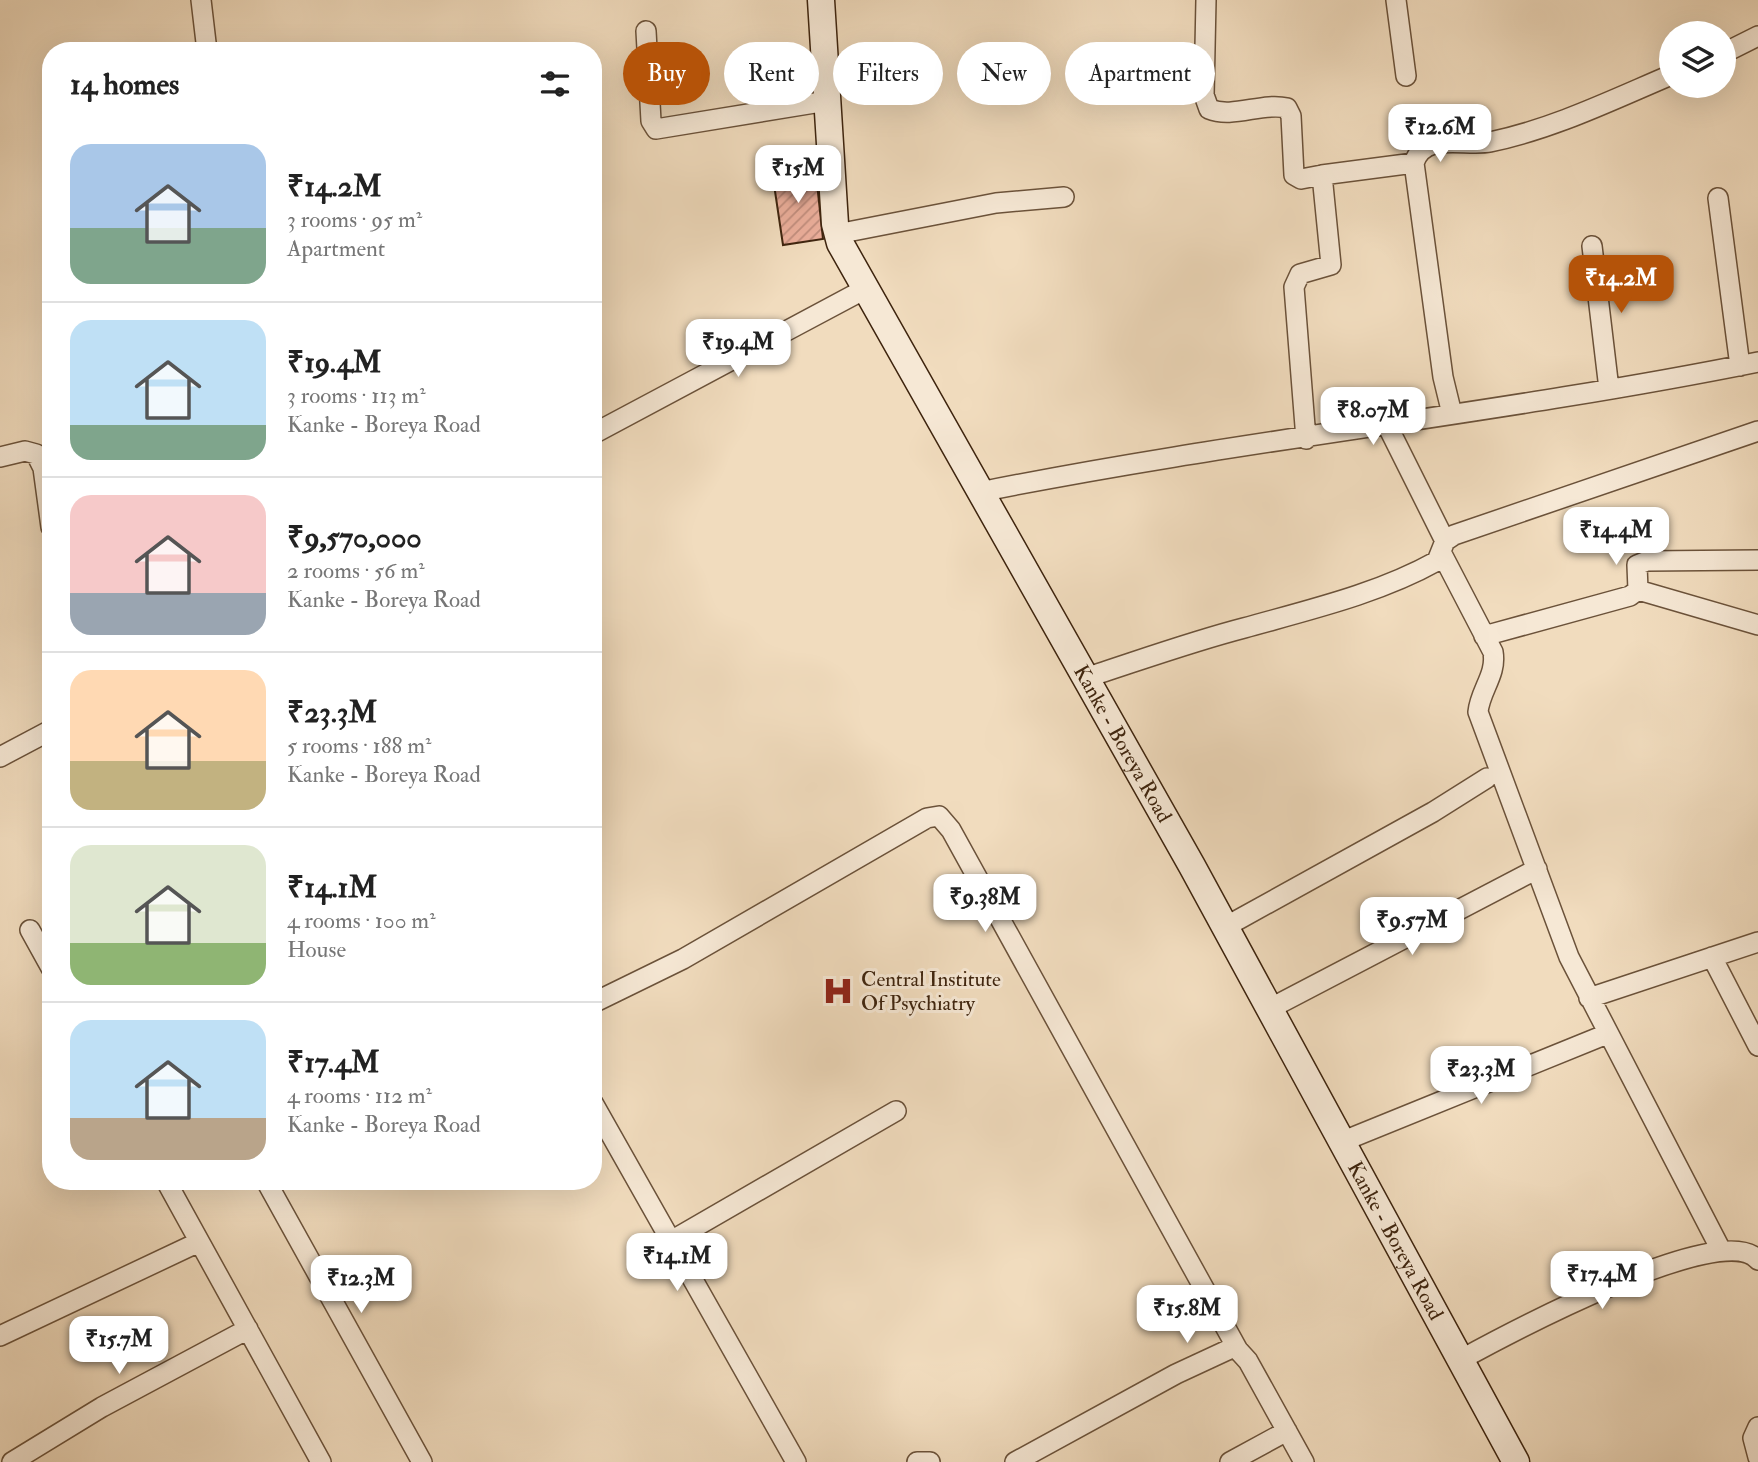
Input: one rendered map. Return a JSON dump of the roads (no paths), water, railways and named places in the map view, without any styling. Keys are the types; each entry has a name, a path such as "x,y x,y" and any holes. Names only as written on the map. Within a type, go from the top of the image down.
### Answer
{"street":[{"path":"201,0 206,42"},
{"name":"Kanke - Boreya Road","path":"821,0 837,234 865,289 1225,927 1516,1462"},
{"path":"1206,0 1204,95 1209,109 1224,112 1287,108 1291,116 1294,175 1301,179 1414,163"},
{"path":"1396,0 1406,76"},
{"path":"646,31 651,121 656,130 827,102"},
{"path":"1736,47 1758,36"},
{"path":"1451,414 1443,377 1414,163 1417,155 1431,145 1461,141 1483,143 1554,124 1659,80"},
{"path":"1306,439 1294,287 1300,274 1331,265 1322,175"},
{"path":"837,234 996,203 1064,197"},
{"path":"980,492 1187,455 1306,439 1749,364 1718,198"},
{"path":"1592,246 1609,389"},
{"path":"602,429 865,289"},
{"path":"1387,425 1493,652 1494,668 1482,694 1478,712 1569,957 1721,1250"},
{"path":"1085,678 1311,610 1433,564 1454,534 1758,431"},
{"path":"0,457 25,451 36,454 42,466"},
{"path":"1638,590 1637,565 1647,561 1758,561"},
{"path":"1484,636 1623,599 1638,590 1758,625"},
{"path":"0,757 42,735"},
{"path":"1225,927 1433,813 1487,778"},
{"path":"602,999 683,959 927,818 939,816 951,830 1238,1350 1304,1462"},
{"path":"1269,1009 1537,869"},
{"path":"30,930 42,952"},
{"path":"1588,998 1758,942"},
{"path":"1712,957 1758,1046"},
{"path":"1342,1142 1607,1034"},
{"path":"671,1241 897,1111"},
{"path":"602,1119 796,1462"},
{"path":"171,1190 321,1462"},
{"path":"271,1190 422,1462"},
{"path":"0,1336 199,1242"},
{"path":"1460,1360 1566,1304 1696,1256 1721,1250 1748,1251 1758,1261"},
{"path":"12,1462 102,1407 248,1329"},
{"path":"1014,1462 1224,1349 1238,1350"},
{"path":"1758,1427 1753,1438 1758,1457"},
{"path":"1230,1462 1287,1432"},
{"path":"917,1462 930,1462"}],"place":[{"name":"Central Institute Of Psychiatry","path":"838,991"}]}
